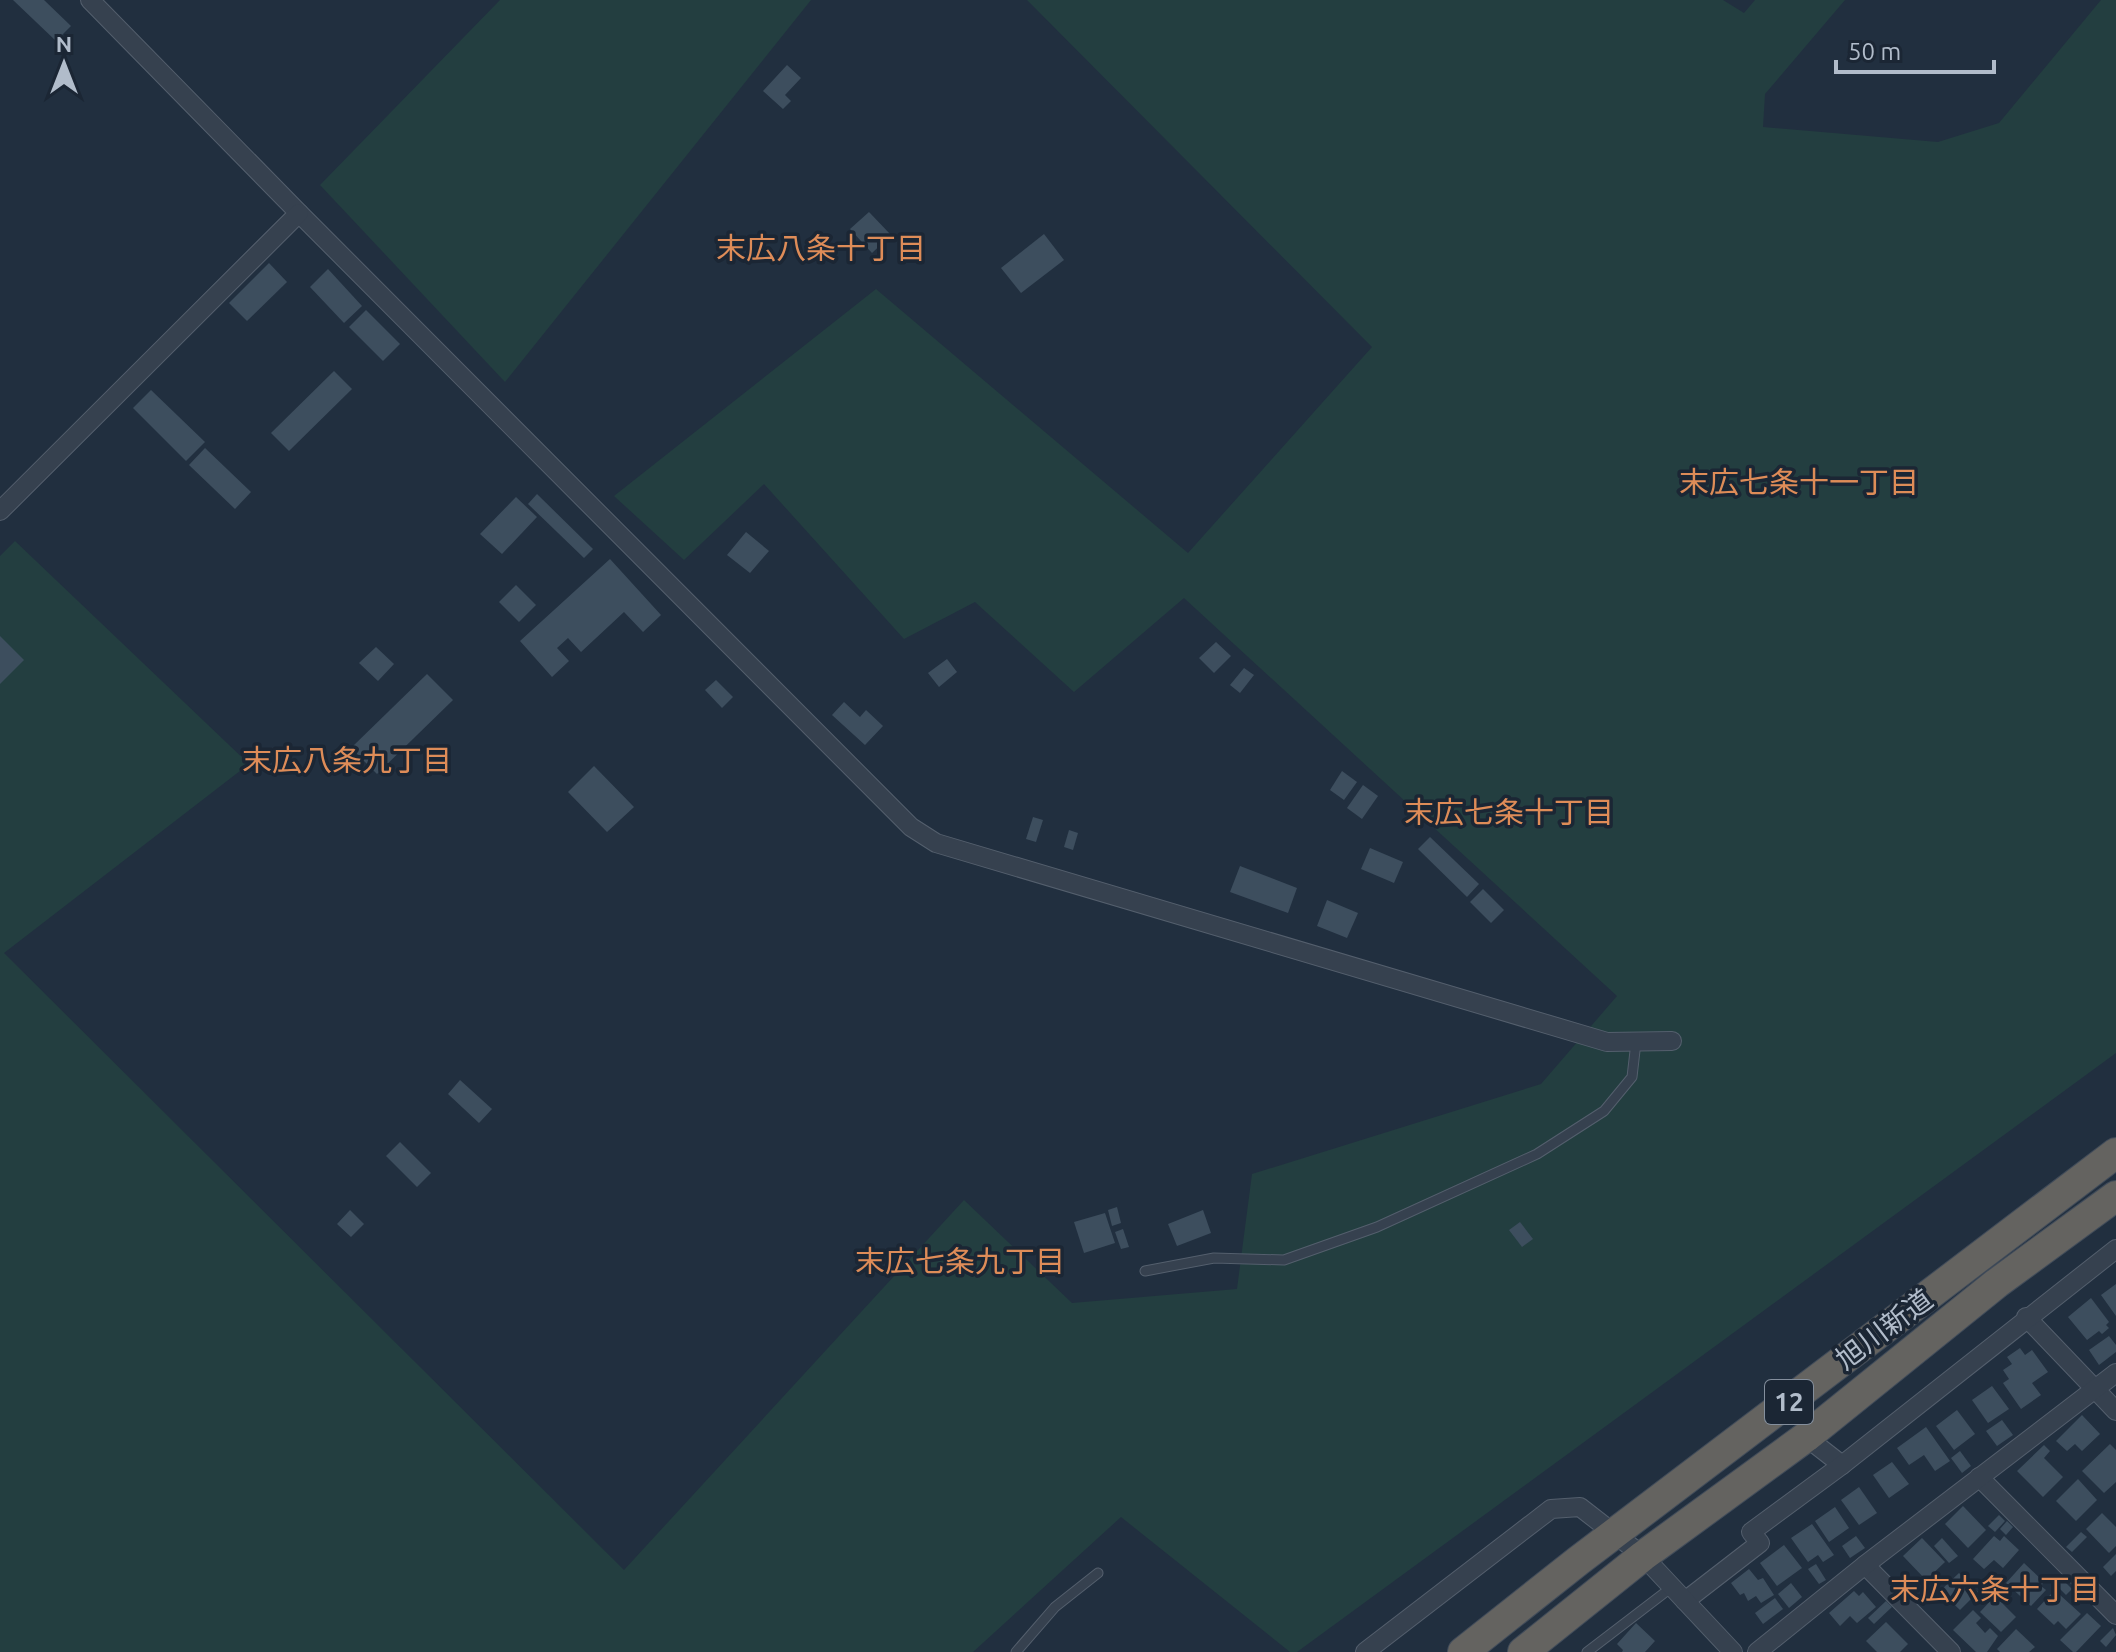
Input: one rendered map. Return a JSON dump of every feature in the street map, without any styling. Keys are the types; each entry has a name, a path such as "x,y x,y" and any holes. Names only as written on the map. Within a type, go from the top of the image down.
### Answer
{"highway":[{"name":"旭川新道","path":"1463,1652 2116,1153"},
{"name":"旭川新道","path":"1523,1652 1643,1556 1806,1437 1997,1283 2113,1203"}],"street":[{"path":"90,0 911,827 936,843 1607,1042 1672,1041"},
{"path":"0,511 299,213"},
{"path":"1679,1594 1760,1543 1751,1532 1842,1465 2116,1249"},
{"path":"2026,1317 2116,1411"},
{"path":"1757,1652 1865,1565 2116,1373"},
{"path":"1806,1437 1842,1465"},
{"path":"1979,1477 2116,1615"},
{"path":"1365,1652 1551,1509 1580,1507 1643,1556 1728,1651"},
{"path":"1865,1565 1951,1652"}],"lane":[{"path":"1145,1271 1214,1258 1284,1260 1377,1227 1537,1154 1604,1111 1632,1077 1636,1042"},
{"path":"1016,1652 1055,1607 1098,1573"},
{"path":"1587,1652 1679,1594"}],"green space":[{"path":"500,0 811,0 505,382 320,185"},
{"path":"1027,0 1723,0 1744,13 1755,0 1845,0 1765,94 1763,127 1938,142 1999,123 2101,0 2116,0 2116,1053 1297,1652 1290,1652 1121,1517 973,1652 0,1652 0,556 15,541 249,764 4,953 624,1570 964,1200 1072,1303 1237,1289 1252,1174 1541,1084 1617,996 1184,598 1074,692 975,602 904,639 764,484 684,560 614,496 876,289 1188,553 1372,347"}],"building":[{"path":"13,0 44,0 71,26 56,41"},
{"path":"787,65 801,78 785,95 791,101 783,109 763,91"},
{"path":"869,212 891,235 872,253 850,229"},
{"path":"1044,234 1064,260 1021,293 1001,268"},
{"path":"269,263 287,282 247,321 229,303"},
{"path":"328,269 362,306 344,323 310,287"},
{"path":"366,310 400,344 383,361 349,327"},
{"path":"334,371 352,389 289,451 271,433"},
{"path":"151,390 205,442 186,461 133,408"},
{"path":"205,448 251,492 235,509 189,465"},
{"path":"537,494 593,549 584,558 528,504"},
{"path":"516,497 537,517 502,554 480,534"},
{"path":"746,532 769,551 750,573 727,555"},
{"path":"610,559 661,615 643,632 624,612 581,652 568,638 557,648 569,661 552,677 520,641"},
{"path":"516,585 536,605 519,622 499,602"},
{"path":"0,636 24,660 0,684"},
{"path":"1216,642 1231,656 1214,673 1199,658"},
{"path":"376,647 394,664 378,681 359,663"},
{"path":"947,659 957,672 939,687 928,673"},
{"path":"1244,668 1254,675 1240,693 1230,685"},
{"path":"427,674 453,700 377,774 351,748"},
{"path":"716,680 733,697 722,708 705,690"},
{"path":"844,702 860,717 866,710 883,726 865,745 832,715"},
{"path":"594,766 634,807 607,832 568,792"},
{"path":"1342,771 1357,782 1344,800 1330,790"},
{"path":"1363,785 1378,796 1362,819 1347,808"},
{"path":"1033,817 1043,820 1036,842 1026,839"},
{"path":"1069,830 1078,833 1073,850 1064,847"},
{"path":"1430,837 1479,884 1467,897 1418,849"},
{"path":"1370,848 1403,862 1394,883 1361,869"},
{"path":"1240,866 1297,888 1288,913 1230,892"},
{"path":"1483,889 1504,910 1491,923 1470,902"},
{"path":"1327,900 1358,913 1347,938 1317,926"},
{"path":"460,1080 492,1109 479,1123 448,1094"},
{"path":"400,1142 431,1173 417,1187 386,1156"},
{"path":"1117,1207 1121,1223 1112,1226 1108,1210"},
{"path":"350,1210 364,1224 351,1237 337,1224"},
{"path":"1203,1210 1211,1233 1177,1246 1168,1224"},
{"path":"1105,1213 1115,1243 1084,1253 1074,1222"},
{"path":"1520,1222 1533,1239 1522,1247 1509,1230"},
{"path":"1123,1229 1129,1247 1121,1249 1115,1232"},
{"path":"2116,1284 2116,1316 2101,1295"},
{"path":"2091,1298 2109,1322 2106,1325 2109,1328 2087,1340 2068,1317"},
{"path":"2109,1336 2116,1345 2116,1352 2099,1365 2089,1350"},
{"path":"2020,1348 2025,1355 2032,1350 2048,1372 2032,1383 2041,1395 2021,1409 2003,1383 2009,1379 2003,1370 2012,1364 2007,1357"},
{"path":"1992,1386 2009,1409 1988,1423 1972,1400"},
{"path":"1957,1410 1975,1434 1954,1450 1936,1426"},
{"path":"2082,1415 2100,1434 2082,1451 2075,1444 2067,1451 2056,1441"},
{"path":"2002,1420 2013,1435 1997,1446 1986,1431"},
{"path":"1926,1427 1950,1461 1935,1471 1924,1455 1909,1465 1897,1448"},
{"path":"2110,1444 2116,1450 2116,1482 2104,1493 2082,1471"},
{"path":"2044,1445 2050,1451 2044,1458 2063,1477 2043,1497 2017,1471"},
{"path":"1960,1451 1971,1466 1962,1473 1951,1458"},
{"path":"1892,1462 1909,1484 1889,1498 1873,1475"},
{"path":"2078,1479 2097,1500 2076,1521 2056,1501"},
{"path":"1859,1487 1877,1513 1859,1525 1841,1500"},
{"path":"1963,1506 1986,1530 1968,1548 1945,1524"},
{"path":"1835,1507 1849,1528 1829,1542 1815,1521"},
{"path":"2102,1513 2116,1527 2116,1546 2109,1553 2086,1529"},
{"path":"1999,1515 2005,1521 1995,1532 1988,1526"},
{"path":"2007,1521 2013,1527 2006,1535 2000,1529"},
{"path":"1812,1524 1834,1555 1823,1562 1818,1555 1808,1562 1791,1538"},
{"path":"2081,1532 2087,1537 2072,1552 2066,1547"},
{"path":"1856,1536 1865,1548 1850,1558 1842,1546"},
{"path":"1994,1536 2000,1541 2004,1536 2019,1550 2003,1568 1994,1560 1984,1569 1973,1559"},
{"path":"1922,1538 1945,1562 1926,1580 1903,1556"},
{"path":"1942,1538 1958,1556 1949,1563 1934,1546"},
{"path":"1784,1545 1802,1568 1777,1586 1760,1563"},
{"path":"2116,1554 2116,1571 2111,1576 2103,1567"},
{"path":"2024,1563 2044,1582 2041,1586 2046,1590 2031,1606 2006,1583"},
{"path":"1816,1564 1826,1580 1819,1584 1808,1569"},
{"path":"1749,1569 1758,1580 1763,1578 1774,1595 1761,1603 1756,1596 1748,1601 1744,1593 1740,1595 1731,1583"},
{"path":"1959,1573 1978,1592 1960,1610 1940,1591"},
{"path":"2062,1579 2072,1589 2066,1595 2056,1585"},
{"path":"1791,1583 1802,1597 1789,1608 1778,1594"},
{"path":"1854,1591 1859,1596 1863,1592 1876,1607 1857,1623 1850,1616 1840,1626 1829,1613"},
{"path":"2051,1594 2056,1599 2060,1595 2081,1614 2066,1629 2058,1621 2054,1625 2037,1609"},
{"path":"1995,1596 2016,1617 2001,1632 1980,1612"},
{"path":"1775,1598 1783,1609 1763,1624 1755,1613"},
{"path":"1886,1601 1892,1607 1874,1624 1868,1618"},
{"path":"1973,1610 1981,1618 1976,1623 1985,1633 1990,1628 1998,1636 1987,1652 1976,1652 1953,1630"},
{"path":"2087,1613 2101,1626 2073,1652 2060,1640"},
{"path":"1886,1622 1908,1644 1900,1652 1877,1652 1866,1641"},
{"path":"1636,1623 1655,1641 1645,1652 1622,1652 1617,1644"},
{"path":"2113,1628 2116,1635 2106,1647 2100,1641"},
{"path":"2016,1629 2035,1647 2029,1652 2000,1652 1997,1649"}],"district":[{"name":"末広八条十丁目","path":"821,249"},
{"name":"末広七条十一丁目","path":"1799,483"},
{"name":"末広八条九丁目","path":"347,761"},
{"name":"末広七条十丁目","path":"1509,813"},
{"name":"末広七条九丁目","path":"960,1262"},
{"name":"末広六条十丁目","path":"1995,1590"}]}
